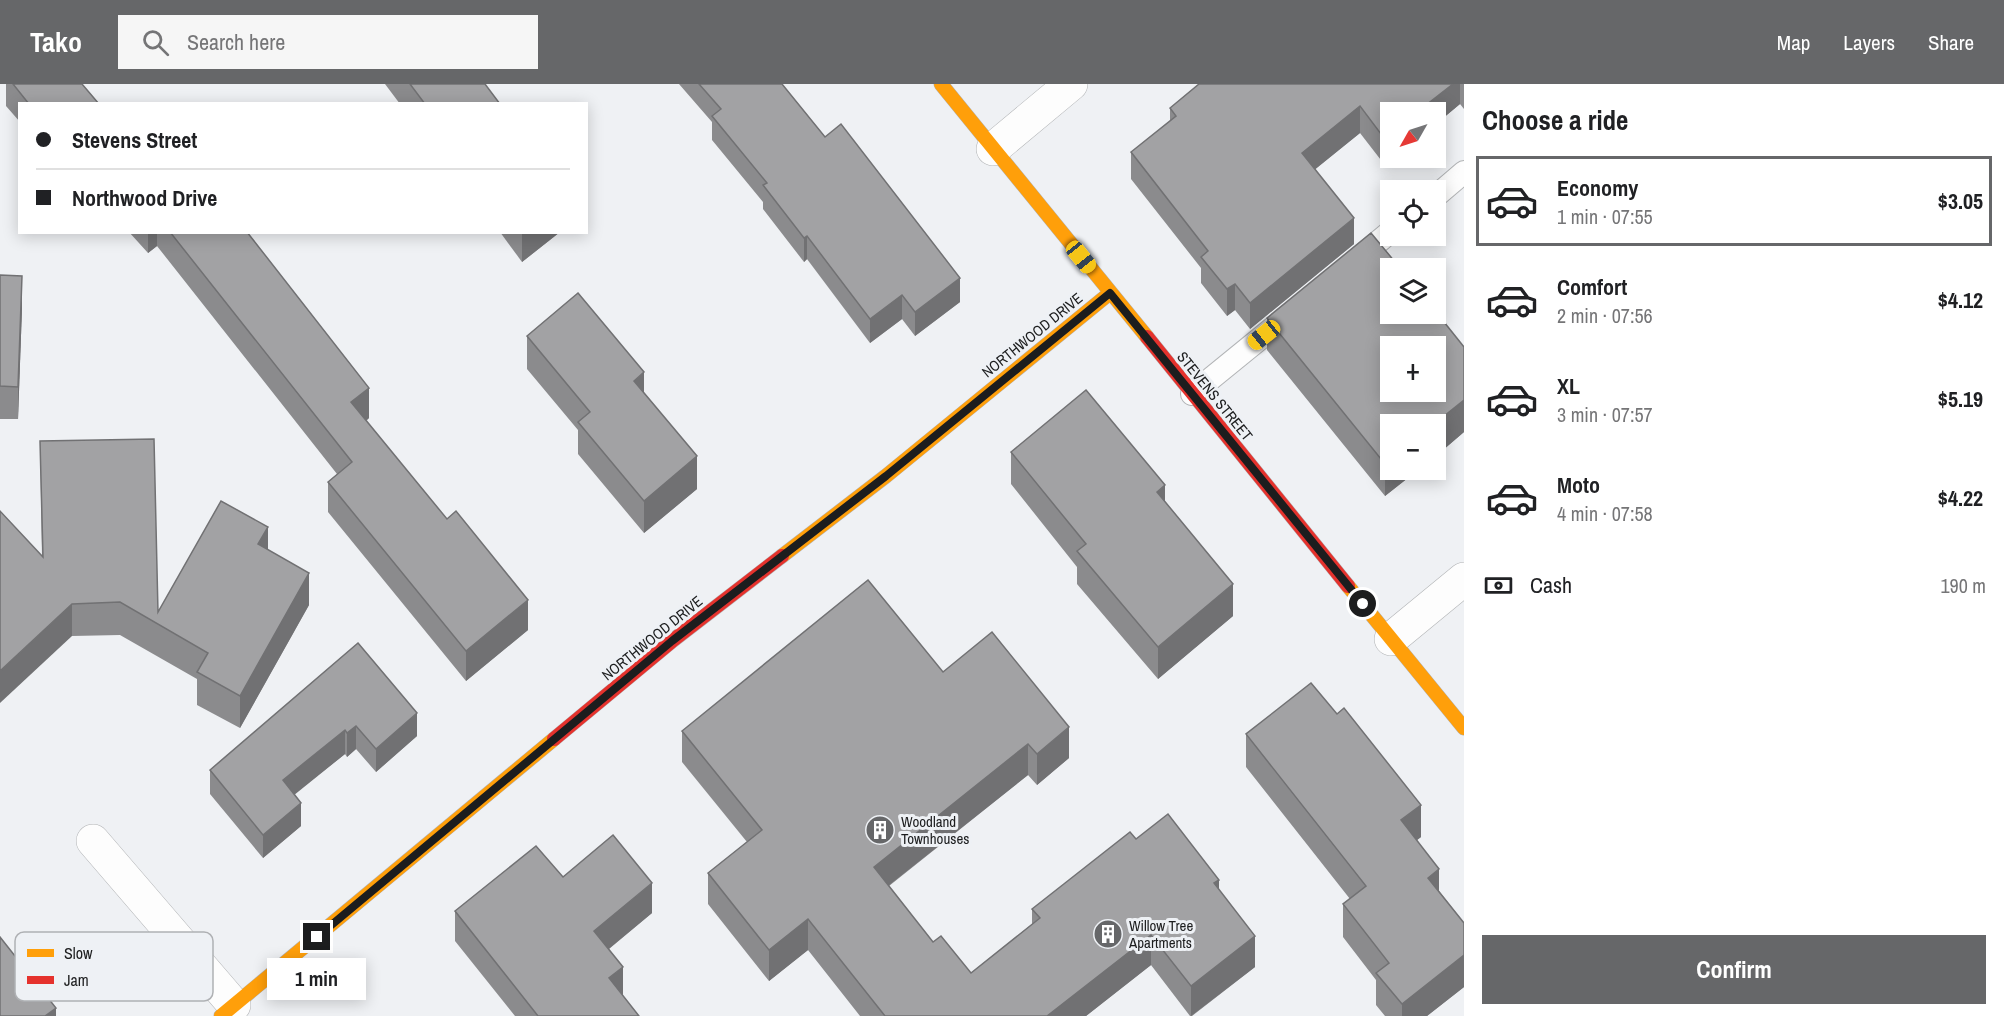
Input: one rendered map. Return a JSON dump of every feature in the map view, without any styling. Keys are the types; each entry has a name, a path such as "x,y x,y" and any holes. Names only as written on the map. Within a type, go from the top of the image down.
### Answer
{"street":[{"name":"STEVENS STREET","path":"941,84 1464,728"},
{"path":"993,149 1071,84"},
{"name":"NORTHWOOD DRIVE","path":"228,1011 672,641 886,476 1110,293"},
{"path":"1391,639 1464,579"},
{"path":"93,841 165,932"},
{"path":"213,992 228,1011"}],"lane":[{"path":"1446,187 1464,172"},
{"path":"1336,276 1380,240"},
{"path":"1192,394 1309,298"}],"building":[{"path":"13,84 82,84 97,102 27,102"},
{"path":"410,84 485,84 498,102 424,102"},
{"path":"699,84 782,84 825,137 841,124 960,278 915,312 902,295 870,319 807,236 804,238 763,185 767,183 712,116 721,109"},
{"path":"1199,84 1453,84 1430,102 1380,102 1380,133 1360,106 1302,153 1354,218 1250,303 1235,284 1227,289 1201,257 1208,251 1131,152 1176,116 1170,108"},
{"path":"1371,233 1392,258 1380,258 1380,324 1446,324 1464,347 1464,400 1446,414 1380,414 1380,458 1267,318"},
{"path":"172,234 249,234 369,388 351,402 447,519 456,511 528,600 466,651 328,482 352,462"},
{"path":"0,275 22,276 18,387 0,386"},
{"path":"578,293 644,372 634,381 697,456 644,501 578,422 590,412 527,336"},
{"path":"1086,390 1165,485 1157,492 1233,584 1158,647 1077,551 1086,544 1011,452"},
{"path":"154,439 158,612 221,501 268,527 258,544 309,573 240,696 197,672 208,653 120,602 72,604 0,671 0,511 43,557 40,441"},
{"path":"868,580 943,672 992,632 1069,727 1037,754 1028,744 874,867 933,942 941,936 971,973 1040,918 1032,909 1130,832 1136,839 1168,814 1219,880 1214,883 1255,936 1191,986 1151,935 1047,1016 885,1016 808,919 769,950 708,873 762,830 682,731"},
{"path":"358,643 417,713 376,749 356,726 347,733 345,730 283,780 301,803 263,835 210,770"},
{"path":"1311,683 1337,714 1344,708 1421,805 1401,820 1439,869 1428,878 1464,923 1464,955 1402,1004 1376,973 1389,963 1343,904 1366,886 1246,734"},
{"path":"613,835 652,883 594,931 623,967 609,978 639,1016 538,1016 455,911 536,846 563,877"},
{"path":"0,937 15,956 15,1001 50,1001 56,1008 45,1016 0,1016"}],"traffic: slow":[{"path":"941,84 1147,337"},
{"path":"782,556 886,476 1110,293"},
{"path":"1348,586 1464,728"},
{"path":"221,1016 554,739"}],"traffic: jam":[{"path":"1147,337 1348,586"},
{"path":"554,739 672,641 782,556"}],"place":[{"name":"Woodland Townhouses","path":"880,830"},
{"name":"Willow Tree Apartments","path":"1108,934"}],"route":[{"path":"317,937 672,641 886,476 1110,293 1363,604"}]}
